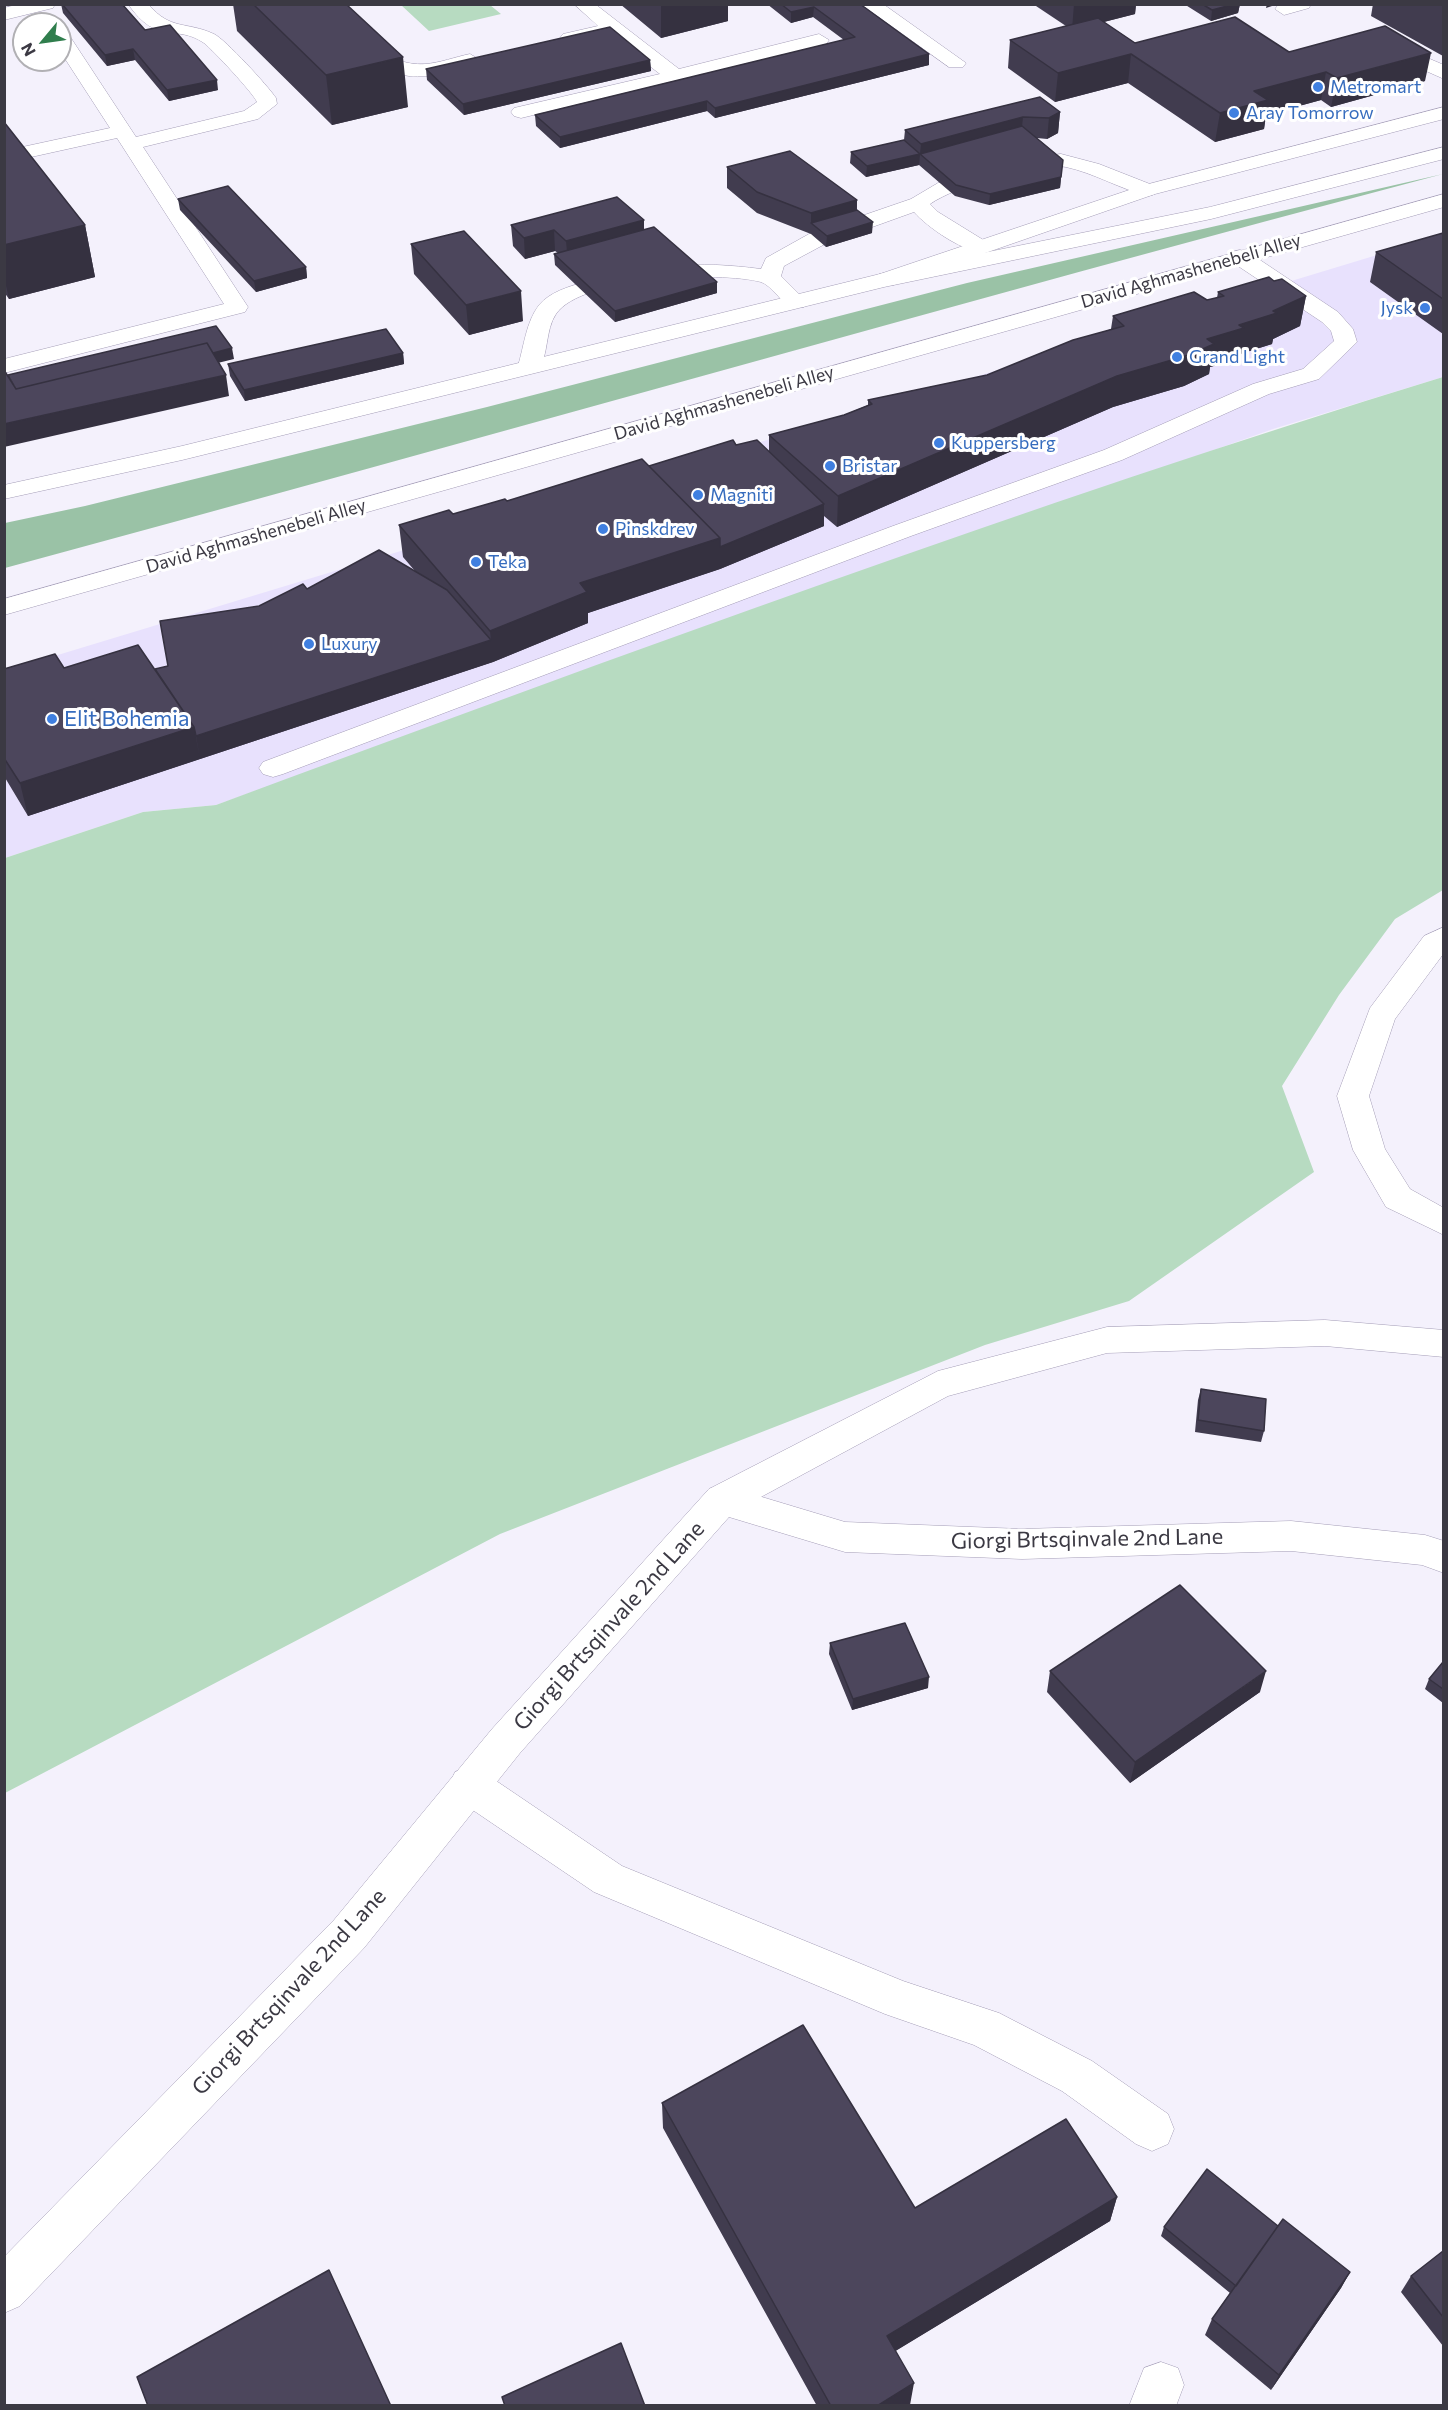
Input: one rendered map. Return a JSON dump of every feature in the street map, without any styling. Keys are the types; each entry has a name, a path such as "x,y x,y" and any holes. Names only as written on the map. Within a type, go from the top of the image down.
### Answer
{"main road":[{"path":"4,157 251,115 267,104 266,98 210,39 190,32 164,28 152,21 136,4"},
{"path":"319,4 386,65 403,70 423,70 490,56"},
{"path":"583,4 675,76"},
{"path":"870,4 956,63"},
{"path":"4,14 42,5"},
{"path":"546,43 613,28"},
{"path":"521,112 819,40"},
{"path":"1373,45 1394,50 1443,73"},
{"path":"4,366 237,307 72,54"},
{"path":"884,280 977,246 1148,190 1443,113"},
{"path":"4,492 182,453 884,280 1212,213 1443,153"},
{"path":"770,277 774,263 817,239 918,203 929,193 1030,163 1063,160 1148,190"},
{"name":"David Aghmashenebeli Alley","path":"4,607 1443,200"},
{"path":"918,203 930,217 977,246"},
{"path":"273,768 902,531 1113,455 1262,389 1311,374 1346,342 1342,329 1330,317 1240,256"},
{"path":"530,366 546,311 565,295 612,280 666,269 710,269 770,277 796,302"},
{"path":"1443,937 1435,943 1381,1016 1353,1096 1369,1150 1398,1198 1443,1223"},
{"path":"722,1500 938,1385 1107,1340 1324,1333 1443,1344"},
{"name":"Giorgi Brtsqinvale 2nd Lane","path":"4,2290 349,1934 469,1785 722,1500 844,1537 1022,1544 1291,1536 1425,1550 1443,1558"},
{"path":"469,1785 608,1879 900,2000 984,2028 1077,2076 1152,2130"}],"shaded area":[{"path":"1443,235 1443,377 1273,429 216,805 143,812 5,858 5,671"}],"green space":[{"path":"401,5 490,5 501,14 429,31"},
{"path":"1443,174 5,568 5,523 85,506 487,407 967,283"},
{"path":"1443,377 1443,890 1395,919 1339,995 1282,1086 1314,1172 1129,1301 985,1345 500,1534 5,1793 5,858 143,812 216,805 826,582 1134,476"}],"building":[{"path":"62,4 122,4 145,30 170,25 217,80 167,90 133,49 105,55 72,16 72,12 69,12"},
{"path":"253,4 346,4 403,57 326,75"},
{"path":"781,4 860,4 929,54 715,108 707,101 560,137 535,115 855,37 814,7 791,12"},
{"path":"1202,4 1235,4 1212,10"},
{"path":"1235,17 1289,52 1385,26 1431,53 1337,78 1326,72 1254,91 1268,100 1220,113 1131,54 1058,73 1010,40 1098,18 1135,43"},
{"path":"610,27 650,60 463,104 426,69"},
{"path":"1040,97 1060,112 1049,118 1023,117 921,144 905,130"},
{"path":"4,122 85,225 4,245"},
{"path":"1022,126 1063,160 1061,177 990,194 956,185 920,154"},
{"path":"904,140 920,154 867,166 851,152"},
{"path":"790,151 857,200 811,213 757,192 727,167"},
{"path":"228,186 306,267 254,281 178,199"},
{"path":"617,197 644,220 566,241 554,230 524,238 511,225"},
{"path":"857,210 873,222 827,236 811,223"},
{"path":"654,227 717,282 615,311 554,254"},
{"path":"464,231 521,291 466,305 411,244"},
{"path":"1443,233 1443,299 1376,252"},
{"path":"1269,277 1274,281 1282,279 1306,296 1273,311 1277,313 1239,325 1244,328 1207,339 1214,344 1189,355 1117,376 838,496 769,435 844,415 872,404 868,400 987,375 1073,340 1124,326 1113,316 1194,292 1207,300 1224,296 1218,292"},
{"path":"216,326 232,348 213,353 207,343 16,389 8,375"},
{"path":"386,329 403,353 244,390 228,364"},
{"path":"207,343 226,375 4,424 4,370 16,389"},
{"path":"733,440 736,445 757,440 824,504 720,547 720,538 649,466"},
{"path":"642,459 720,538 580,583 587,592 490,631 399,525 449,510 453,514 505,499 507,501"},
{"path":"379,550 447,590 491,640 196,736 194,727 155,669 168,666 160,621 259,606 303,584 307,589"},
{"path":"138,645 194,727 20,783 4,758 4,669 55,654 64,668"},
{"path":"1201,1389 1266,1399 1264,1431 1198,1420"},
{"path":"1180,1585 1266,1671 1135,1762 1050,1671"},
{"path":"905,1623 929,1677 853,1699 830,1643"},
{"path":"1443,1662 1443,1689 1429,1679"},
{"path":"803,2025 915,2208 1066,2119 1117,2197 887,2336 914,2383 877,2406 831,2406 662,2103"},
{"path":"1207,2169 1278,2226 1236,2286 1164,2227"},
{"path":"1283,2219 1350,2272 1279,2375 1212,2319"},
{"path":"1443,2251 1443,2317 1411,2276"},
{"path":"329,2270 391,2406 148,2406 137,2377"},
{"path":"621,2343 645,2406 505,2406 502,2397"}],"place":[{"name":"Metromart","path":"1318,87"},
{"name":"Aray Tomorrow","path":"1234,113"},
{"name":"Jysk","path":"1425,308"},
{"name":"Grand Light","path":"1177,357"},
{"name":"Kuppersberg","path":"939,443"},
{"name":"Bristar","path":"830,466"},
{"name":"Magniti","path":"698,495"},
{"name":"Pinskdrev","path":"603,529"},
{"name":"Teka","path":"476,562"},
{"name":"Luxury","path":"309,644"},
{"name":"Elit Bohemia","path":"52,719"}]}
